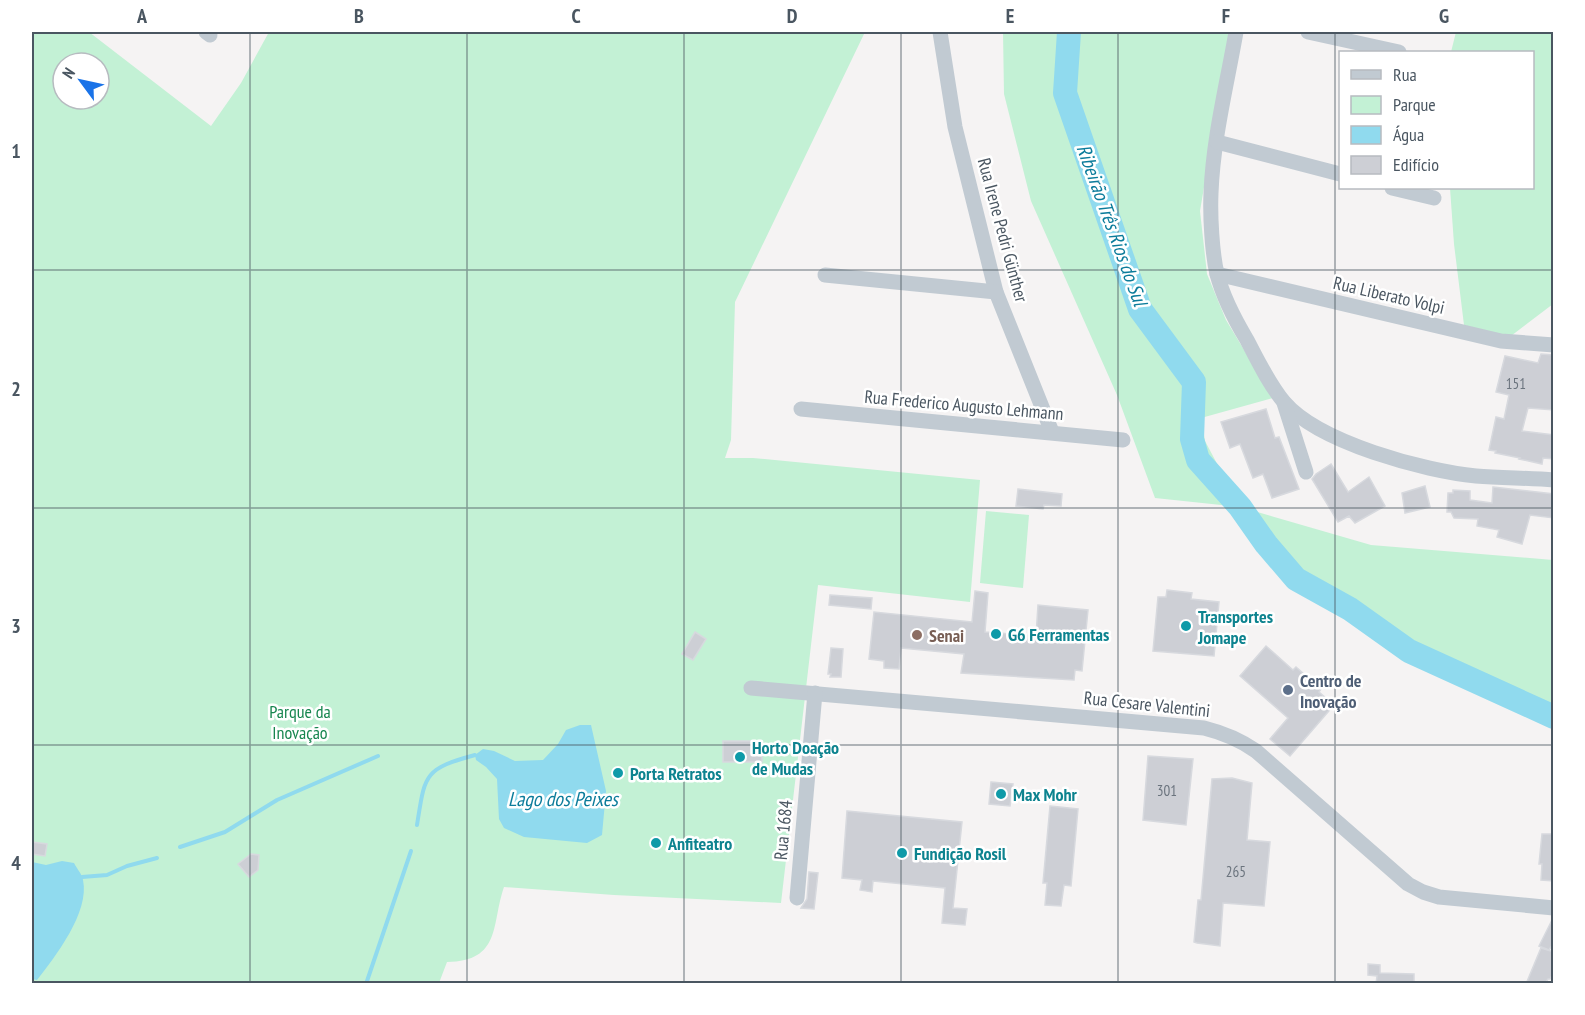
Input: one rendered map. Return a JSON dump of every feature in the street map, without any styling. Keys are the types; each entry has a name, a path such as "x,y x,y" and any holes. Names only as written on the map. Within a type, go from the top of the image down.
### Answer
{"street":[{"name":"Rua Irene Pedri Günther","path":"940,32 955,127 996,292 1052,432"},
{"path":"1236,32 1211,192 1211,222 1217,274 1238,325 1284,403 1306,472"},
{"path":"1308,32 1394,51"},
{"path":"1217,142 1339,173"},
{"path":"1396,189 1434,198"},
{"name":"Rua Liberato Volpi","path":"1217,274 1502,341 1554,345"},
{"path":"825,275 996,292"},
{"path":"1284,403 1298,415 1335,437 1413,464 1475,476 1554,480"},
{"name":"Rua Frederico Augusto Lehmann","path":"801,409 1123,440"},
{"name":"Rua Cesare Valentini","path":"751,688 1192,727 1222,732 1256,751 1408,884 1439,897 1554,908"},
{"name":"Rua 1684","path":"797,898 814,693"}],"green space":[{"name":"Parque da Inovação","path":"32,32 89,32 211,126 241,83 269,32 865,32 735,302 731,440 725,458 753,458 980,480 970,602 818,585 781,903 504,887 495,927 486,948 465,960 447,962 439,983 32,983"},
{"path":"1003,32 1230,32 1200,211 1207,274 1226,320 1273,398 1201,418 1205,441 1240,507 1155,498 1117,395 1031,201 1004,94"},
{"path":"1456,32 1553,32 1553,304 1507,339 1464,325 1450,189 1534,189 1534,51 1451,51"},
{"path":"1240,507 1371,545 1553,560 1553,717 1409,651 1350,609 1296,579 1266,544"},
{"path":"986,511 1029,515 1023,588 980,583"}],"water":[{"name":"Lago dos Peixes","path":"580,725 591,725 606,791 602,835 587,843 524,837 504,828 499,819 497,779 476,760 475,755 483,749 494,751 515,761 543,760 558,744 566,730"},
{"path":"62,861 74,863 82,876 84,893 81,906 76,920 53,959 37,980 32,979 32,862 46,865"}],"building":[{"path":"1541,354 1554,355 1554,410 1528,408 1522,431 1554,435 1554,459 1543,458 1542,464 1489,450 1496,417 1504,419 1509,395 1496,392 1505,356 1538,363"},
{"path":"1266,409 1275,438 1279,437 1299,489 1272,498 1263,474 1253,478 1240,444 1230,448 1221,422"},
{"path":"1331,464 1348,492 1369,477 1385,506 1355,523 1349,516 1338,522 1312,479"},
{"path":"1425,486 1430,507 1405,513 1402,493"},
{"path":"1493,487 1554,494 1554,518 1530,515 1522,544 1497,537 1499,530 1477,526 1478,519 1454,518 1451,512 1447,512 1448,493 1453,493 1453,490 1470,491 1470,500 1492,503"},
{"path":"1018,489 1062,494 1061,506 1044,505 1043,509 1016,506"},
{"name":"Transportes Jomape","path":"1167,590 1192,593 1191,599 1219,602 1214,656 1153,651 1158,597 1166,597"},
{"path":"975,591 988,593 985,632 1036,636 1038,605 1088,610 1082,671 1075,670 1074,680 961,673 964,654 901,648 899,669 884,668 884,661 869,659 874,612 972,622"},
{"path":"830,595 872,598 871,609 829,605"},
{"path":"695,632 706,639 693,660 682,654"},
{"name":"Centro de Inovação","path":"1266,646 1293,670 1296,667 1321,689 1319,692 1334,705 1290,756 1270,739 1288,718 1240,676"},
{"path":"831,648 843,649 841,677 830,677 831,674 828,674"},
{"name":"Horto Doação de Mudas","path":"723,741 756,741 756,751 762,751 762,762 723,762"},
{"path":"1148,756 1193,759 1186,825 1143,820"},
{"path":"1232,778 1252,783 1247,840 1270,842 1264,906 1223,903 1220,946 1197,943 1194,942 1198,900 1201,900 1212,779"},
{"name":"Max Mohr","path":"991,782 1013,784 1010,806 989,804"},
{"path":"1050,806 1078,809 1071,886 1064,885 1061,906 1045,905 1047,883 1043,883"},
{"name":"Fundição Rosil","path":"847,811 962,822 953,908 967,909 965,925 942,923 945,888 873,881 872,892 860,890 862,880 842,878"},
{"path":"1542,834 1554,834 1554,881 1541,880 1542,864 1539,864"},
{"path":"32,842 47,844 45,856 32,854"},
{"path":"251,854 259,855 258,870 249,877 238,864"},
{"path":"809,872 818,873 814,909 801,908 807,899"},
{"path":"1553,918 1554,942 1549,950 1539,946"},
{"path":"1541,948 1554,952 1554,971 1545,984 1526,984"},
{"path":"1368,964 1380,965 1380,973 1414,974 1414,984 1376,984 1377,976 1368,975"}],"waterway":[{"name":"Ribeirão Três Rios do Sul","path":"1069,32 1065,93 1140,309 1194,382 1192,439 1198,460 1240,507 1266,544 1296,579 1350,609 1409,651 1554,717"},
{"path":"417,825 422,795 430,776 445,765 475,755"},
{"path":"180,847 225,832 277,800 378,756"},
{"path":"366,984 411,851"},
{"path":"82,877 107,875 127,866 157,858"}],"place":[{"name":"Transportes Jomape","path":"1186,626"},
{"name":"G6 Ferramentas","path":"996,634"},
{"name":"Senai","path":"917,635"},
{"name":"Centro de Inovação","path":"1288,690"},
{"name":"Horto Doação de Mudas","path":"740,757"},
{"name":"Porta Retratos","path":"618,773"},
{"name":"Max Mohr","path":"1001,794"},
{"name":"Anfiteatro","path":"656,843"},
{"name":"Fundição Rosil","path":"902,853"}]}
